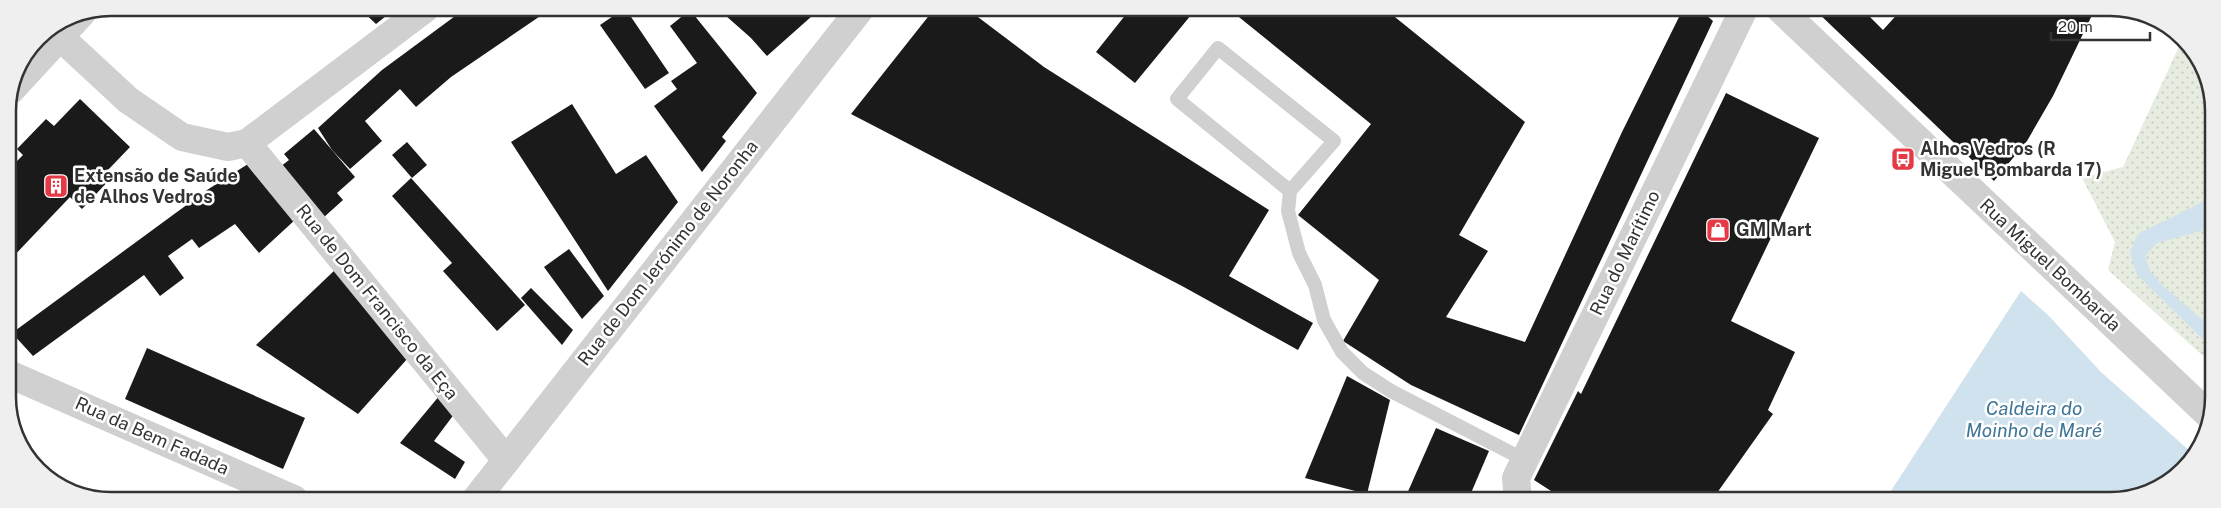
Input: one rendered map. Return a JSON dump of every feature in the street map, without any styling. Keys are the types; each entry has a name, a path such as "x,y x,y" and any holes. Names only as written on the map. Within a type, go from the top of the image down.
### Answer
{"street":[{"path":"60,37 128,100 182,137 228,147 247,143 415,16"},
{"name":"Rua de Dom Jerónimo de Noronha","path":"481,492 855,16"},
{"name":"Rua do Marítimo","path":"1517,492 1516,478 1741,16"},
{"name":"Rua Miguel Bombarda","path":"1787,16 2204,409"},
{"path":"22,78 71,25"},
{"name":"Rua de Dom Francisco da Eça","path":"247,143 506,460"},
{"name":"Rua da Bem Fadada","path":"16,377 278,492"}],"lane":[{"path":"1290,192 1177,99 1218,48 1334,141 1290,192 1288,210 1299,253 1315,285 1324,320 1342,352 1363,373 1391,391 1525,460"}],"shaded area":[{"path":"2179,46 2195,69 2200,81 2205,105 2205,358 2108,270 2115,242 2082,178 2123,167"}],"water":[{"path":"2205,201 2205,230 2157,243 2145,256 2150,271 2164,287 2205,322 2205,341 2137,275 2130,252 2138,234"},
{"name":"Caldeira do Moinho de Maré","path":"2021,291 2049,316 2101,372 2188,450 2172,468 2152,482 2134,489 2116,492 1890,492"}],"building":[{"path":"368,16 386,16 376,24"},
{"path":"455,16 540,16 451,77 416,107 400,89 365,121 382,141 350,169 332,150 318,128 382,70"},
{"path":"613,16 630,16 669,73 645,89 600,25"},
{"path":"682,16 695,16 757,93 722,137 726,141 702,172 654,106 677,89 671,81 697,63 670,26"},
{"path":"726,16 812,16 767,56 751,38"},
{"path":"929,16 977,16 1044,67 1269,210 1229,276 1313,323 1298,350 1182,286 851,114"},
{"path":"1125,16 1190,16 1135,83 1096,52"},
{"path":"1238,16 1394,16 1525,122 1459,235 1488,251 1446,317 1525,342 1622,132 1680,16 1707,16 1713,21 1519,435 1411,385 1343,341 1379,280 1298,215 1371,124"},
{"path":"1821,16 1869,16 1883,30 1896,16 2092,16 2053,96 2027,141 1994,181"},
{"name":"GM Mart","path":"1726,93 1819,138 1731,321 1795,352 1768,410 1773,414 1718,492 1553,492 1534,480 1578,391 1581,394"},
{"name":"Extensão de Saúde de Alhos Vedros","path":"80,99 130,147 108,170 113,176 82,209 70,197 16,254 16,162 23,155 17,149 46,119 54,126"},
{"path":"572,104 616,174 646,155 678,202 608,291 511,142"},
{"path":"314,129 355,177 337,193 343,200 323,218 280,167 289,160 284,154"},
{"path":"407,142 427,165 412,178 392,155"},
{"path":"248,164 296,219 259,253 235,224 199,248 192,239 168,256 184,278 160,296 144,275 33,356 16,337 16,330 207,190"},
{"path":"411,178 525,305 497,331 443,271 452,263 392,196"},
{"path":"569,249 604,296 582,319 544,267"},
{"path":"336,269 408,358 358,414 256,345"},
{"path":"531,288 573,330 562,345 521,298"},
{"path":"147,348 305,418 283,469 125,399"},
{"path":"1347,376 1390,400 1367,492 1359,492 1305,478"},
{"path":"440,395 455,413 434,441 465,462 455,479 400,443"},
{"path":"1436,428 1489,451 1471,492 1408,492"}],"place":[{"name":"Alhos Vedros (R Miguel Bombarda 17)","path":"1903,159"},
{"name":"Extensão de Saúde de Alhos Vedros","path":"56,186"},
{"name":"GM Mart","path":"1718,230"}]}
